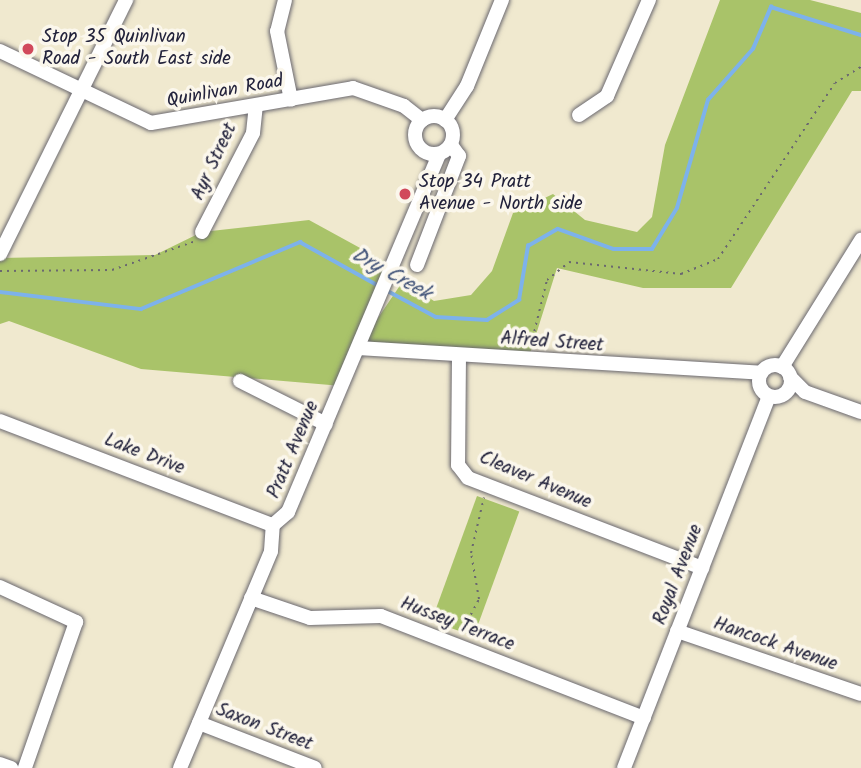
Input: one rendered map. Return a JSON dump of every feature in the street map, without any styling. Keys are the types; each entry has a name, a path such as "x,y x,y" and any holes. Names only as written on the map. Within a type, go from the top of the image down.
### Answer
{"street":[{"path":"0,254 126,0"},
{"path":"285,0 277,31 291,100"},
{"path":"579,115 607,96 649,0"},
{"path":"445,120 467,86 499,1"},
{"name":"Quinlivan Road","path":"0,51 151,124 353,88 404,106 422,120"},
{"name":"Ayr Street","path":"202,232 253,133 256,106"},
{"path":"445,120 422,120 416,143 432,154 451,145"},
{"path":"416,265 459,156 451,145 453,131 445,120"},
{"name":"Pratt Avenue","path":"180,768 271,551 273,525 288,512 393,266 425,181 432,154"},
{"path":"784,394 786,372 861,240"},
{"name":"Alfred Street","path":"358,348 744,376 763,385"},
{"name":"Cleaver Avenue","path":"459,355 458,465 468,478 702,568"},
{"path":"763,385 786,372"},
{"path":"786,372 805,392"},
{"path":"240,381 326,424"},
{"path":"763,385 784,394 805,392 861,412"},
{"name":"Royal Avenue","path":"628,767 702,568 763,385"},
{"name":"Lake Drive","path":"0,421 273,525"},
{"path":"0,587 76,622 25,768"},
{"name":"Hussey Terrace","path":"251,598 310,618 381,616 644,718"},
{"name":"Hancock Avenue","path":"677,631 861,694"},
{"name":"Saxon Street","path":"199,723 314,768"},
{"path":"0,764 11,768"}],"path":[{"path":"528,360 541,296 556,268 569,262 681,274 718,259 835,83 861,67"},
{"path":"0,271 113,270 190,245 202,232"},
{"path":"455,645 478,606 472,544 487,486"}],"green space":[{"path":"720,0 810,0 861,13 861,91 852,91 731,288 643,288 557,268 528,360 359,348 342,386 141,369 9,321 0,324 0,258 155,255 202,232 309,220 393,266 361,343 403,281 434,301 471,295 492,271 513,213 553,194 585,220 637,232 652,217 665,145"},
{"path":"477,496 519,511 474,636 432,621"}],"waterway":[{"name":"Dry Creek","path":"386,290 436,317 487,320 519,300 528,246 558,229 614,249 652,249 677,208 708,100 753,49 771,7 861,35"},
{"name":"Dry Creek","path":"0,292 141,309 300,242 379,286"}],"place":[{"name":"Stop 35 Quinlivan Road - South East side","path":"28,49"},
{"name":"Stop 34 Pratt Avenue - North side","path":"405,194"}]}
